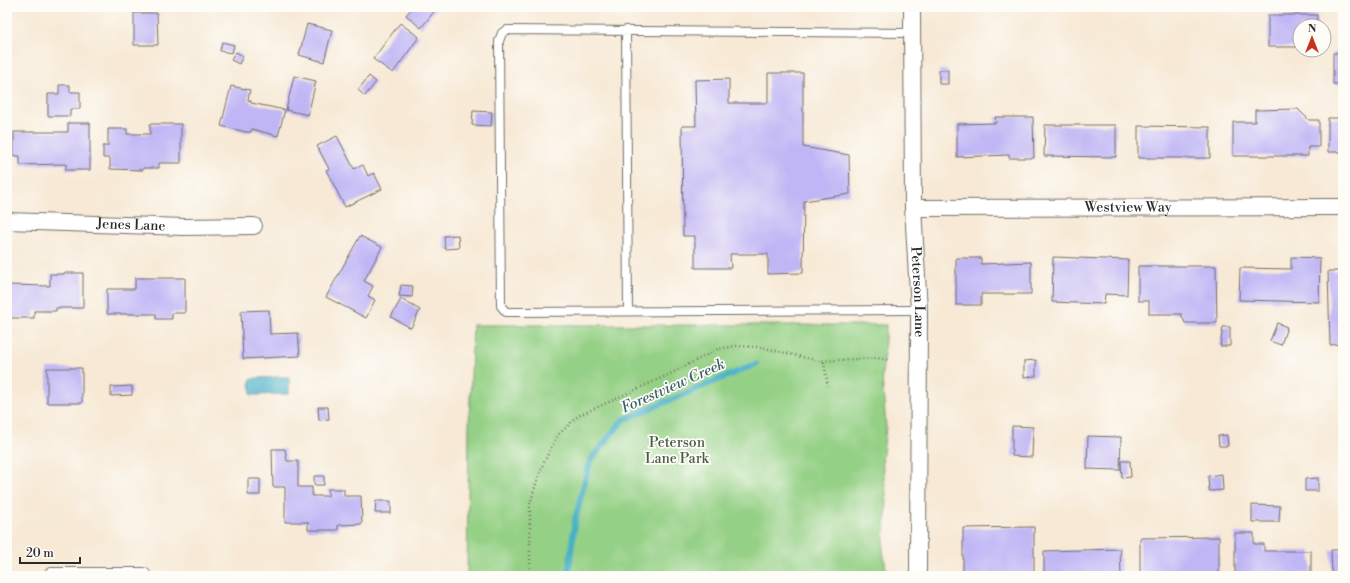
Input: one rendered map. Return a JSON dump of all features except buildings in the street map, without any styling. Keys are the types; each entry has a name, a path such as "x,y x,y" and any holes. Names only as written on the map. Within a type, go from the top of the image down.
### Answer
{"street":[{"name":"Peterson Lane","path":"912,7 913,208 919,310 918,576"},
{"name":"Westview Way","path":"913,208 1343,207"},
{"name":"Jenes Lane","path":"7,221 184,227 254,226"},
{"path":"51,576 143,576"}],"lane":[{"path":"912,33 507,30 500,36 499,41 501,306 506,312 919,310"},
{"path":"626,30 628,311"}],"path":[{"path":"530,576 530,504 536,484 544,462 558,436 578,416 670,374 718,349 737,346 760,346 824,362 876,358 890,360"},
{"path":"824,362 828,386"}],"green space":[{"name":"Peterson Lane Park","path":"473,325 886,325 882,377 886,428 882,461 887,502 883,550 887,576 467,576 469,426"}],"water":[{"path":"289,377 289,394 251,395 250,380 256,378"}],"waterway":[{"name":"Forestview Creek","path":"568,576 575,520 590,461 623,420 756,364"}]}
